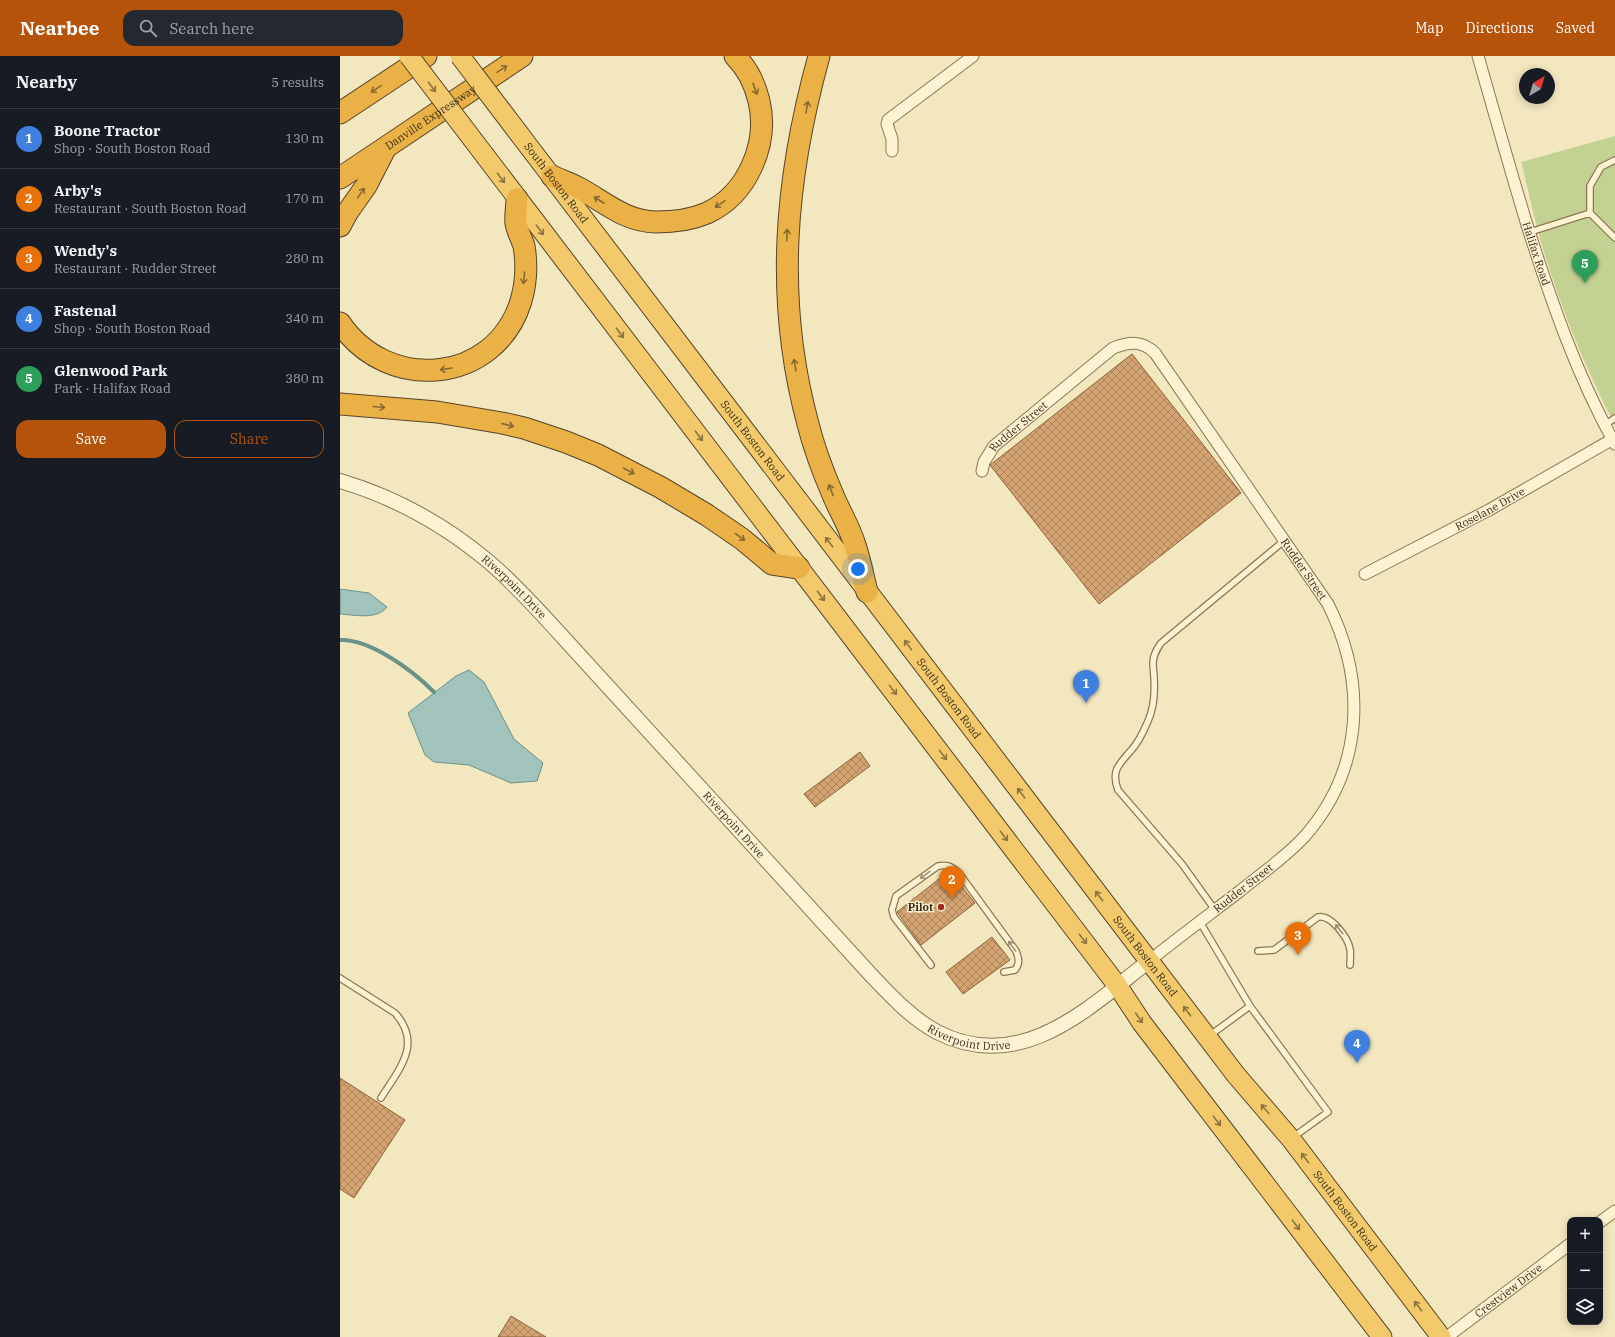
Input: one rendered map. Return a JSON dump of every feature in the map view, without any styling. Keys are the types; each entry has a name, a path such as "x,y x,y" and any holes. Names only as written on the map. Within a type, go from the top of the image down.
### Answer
{"highway":[{"path":"409,56 1117,985 1142,1023 1382,1337"},
{"path":"340,113 426,56"},
{"name":"South Boston Road","path":"460,56 1236,1075 1290,1139 1442,1337"},
{"name":"Danville Expressway","path":"340,178 522,56"},
{"path":"552,176 577,187 607,206 640,220 655,222 690,219 708,212 722,203 736,191 748,174 760,143 762,128 761,108 756,89 750,75 735,56"},
{"path":"819,56 811,84 796,158 789,212 786,252 790,330 797,376 808,423 818,456 833,495 855,544 867,592"},
{"path":"340,226 347,213 366,186 386,146"},
{"path":"340,324 345,331 362,347 378,358 395,366 414,370 432,371 465,364 481,355 496,344 506,332 514,318 521,300 526,262 523,245 516,223 517,199"},
{"path":"340,404 437,412 524,428 566,442 598,455 654,483 707,514 742,539 772,564 799,568"}],"street":[{"path":"892,151 892,138 887,124 888,120 973,56"},
{"name":"Halifax Road","path":"1478,56 1544,278 1566,340 1588,391 1614,442"},
{"name":"Rudder Street","path":"982,471 984,462 994,446 1113,348 1134,342 1150,348 1155,353 1328,604 1346,644 1354,690 1354,716 1351,742 1342,772 1332,796 1319,818 1304,836 1277,862 1149,961"},
{"name":"Roselane Drive","path":"1365,574 1489,510 1614,442"},
{"name":"Riverpoint Drive","path":"340,480 398,503 430,520 489,562 561,635 891,996 936,1031 956,1040 974,1044 1009,1045 1031,1040 1055,1030 1076,1017 1149,961"},
{"path":"1603,1220 1615,1211"},
{"name":"Crestview Drive","path":"1447,1337 1567,1246"}],"lane":[{"path":"1615,160 1601,167 1590,186 1590,213 1615,238"},
{"path":"1530,232 1590,213"},
{"path":"1605,425 1615,418"},
{"path":"1215,910 1182,864 1118,790 1115,782 1116,771 1121,761 1134,747 1144,732 1150,715 1154,698 1153,663 1156,652 1161,643 1285,540"},
{"path":"931,965 894,917 892,910 896,896 938,866 946,864 954,868 959,873 1016,951 1019,958 1019,965 1015,970 1004,972"},
{"path":"1258,951 1274,950 1318,917 1322,916 1331,920 1347,940 1350,949 1350,965"},
{"path":"1200,922 1250,1006 1328,1112 1290,1139"},
{"path":"340,978 395,1013 402,1021 406,1030 408,1041 406,1058 381,1098"},
{"path":"1207,1037 1250,1006"}],"green space":[{"path":"1615,136 1615,425 1573,334 1555,287 1540,239 1521,162"}],"water":[{"path":"340,589 369,593 387,607 378,614 372,615 359,616 340,614"},
{"path":"469,670 484,682 514,739 543,763 537,781 511,783 469,765 434,762 425,755 408,713 456,676"}],"building":[{"path":"1132,354 1241,493 1099,604 990,465"},
{"path":"860,752 870,766 815,807 804,794"},
{"path":"949,871 975,903 921,945 897,912"},
{"path":"992,937 1010,960 963,994 946,972"},
{"path":"340,1078 405,1120 354,1198 340,1189"},
{"path":"511,1316 546,1337 498,1337"}],"waterway":[{"path":"340,640 352,641 378,650 403,666 434,692"}],"place":[{"name":"Glenwood Park","path":"1585,283"},
{"name":"Boone Tractor","path":"1086,703"},
{"name":"Arby's","path":"952,899"},
{"name":"Pilot","path":"941,907"},
{"name":"Wendy's","path":"1298,955"},
{"name":"Fastenal","path":"1357,1063"}]}
